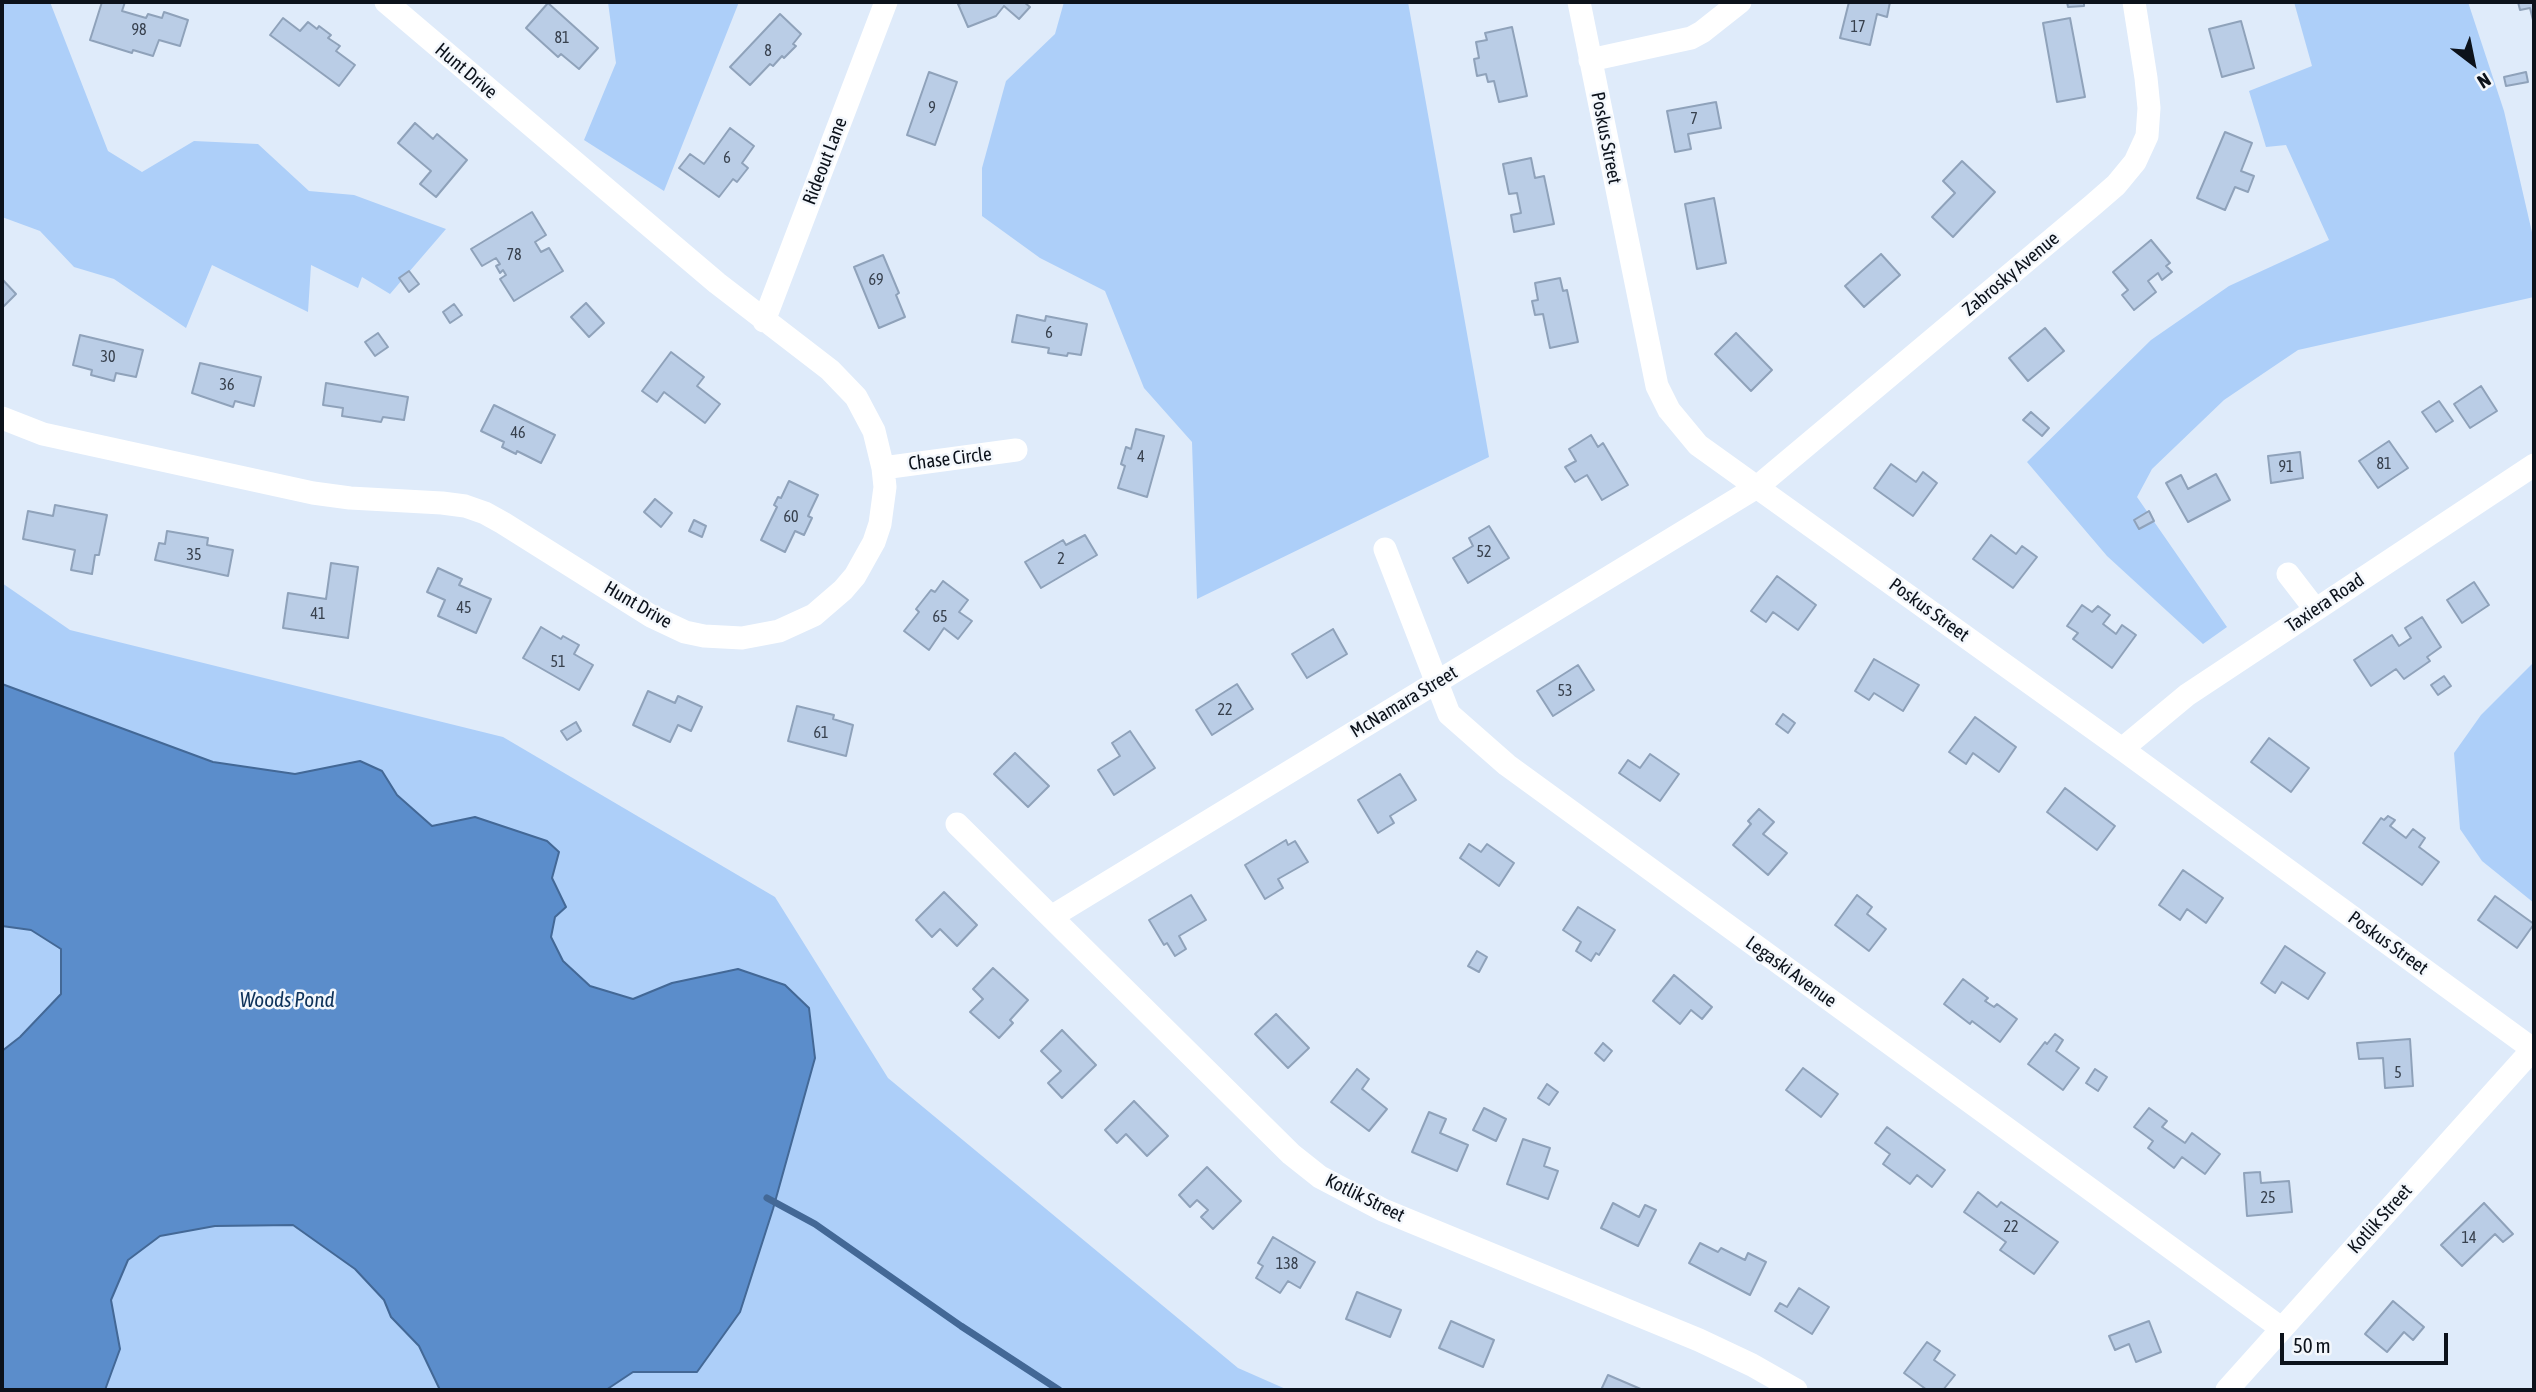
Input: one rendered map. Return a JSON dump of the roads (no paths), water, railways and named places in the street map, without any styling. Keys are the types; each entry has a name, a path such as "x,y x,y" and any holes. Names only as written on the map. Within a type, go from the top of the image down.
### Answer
{"street":[{"name":"Hunt Drive","path":"2,418 43,434 313,493 465,506 503,523 668,625 695,634 723,638 761,636 779,631 814,615 843,590 866,559 880,524 885,487 880,449 866,413 844,382 663,238 386,2"},
{"name":"Rideout Lane","path":"764,321 886,2"},
{"name":"Poskus Street","path":"1579,2 1657,386 1669,410 1698,445 2534,1049"},
{"path":"1590,60 1691,38 1740,2"},
{"name":"Zabrosky Avenue","path":"1757,487 2093,205 2116,185 2136,162 2147,136 2149,108 2134,2"},
{"name":"Chase Circle","path":"883,468 1016,450"},
{"name":"Taxiera Road","path":"2122,749 2187,695 2534,465"},
{"name":"McNamara Street","path":"1051,917 1757,487"},
{"name":"Legaski Avenue","path":"1385,549 1449,714 1507,765 2281,1328"},
{"path":"2288,574 2315,609"},
{"name":"Kotlik Street","path":"957,824 1291,1154 1320,1177 1383,1210 1699,1340 1796,1390"},
{"name":"Kotlik Street","path":"2227,1390 2534,1049"}],"water":[{"name":"Woods Pond","path":"2,684 213,762 295,774 360,761 382,771 397,795 432,826 475,817 547,841 559,852 552,878 566,907 555,917 551,937 563,961 590,986 633,999 672,983 738,969 785,985 809,1008 815,1058 773,1209 740,1312 697,1372 633,1372 606,1390 440,1390 419,1346 391,1317 384,1300 355,1269 293,1225 215,1226 160,1236 128,1260 111,1300 120,1349 105,1390 2,1390 2,1051 20,1037 61,994 61,949 31,930 2,926"}],"waterway":[{"path":"767,1198 815,1224 961,1326 1059,1390"}]}
